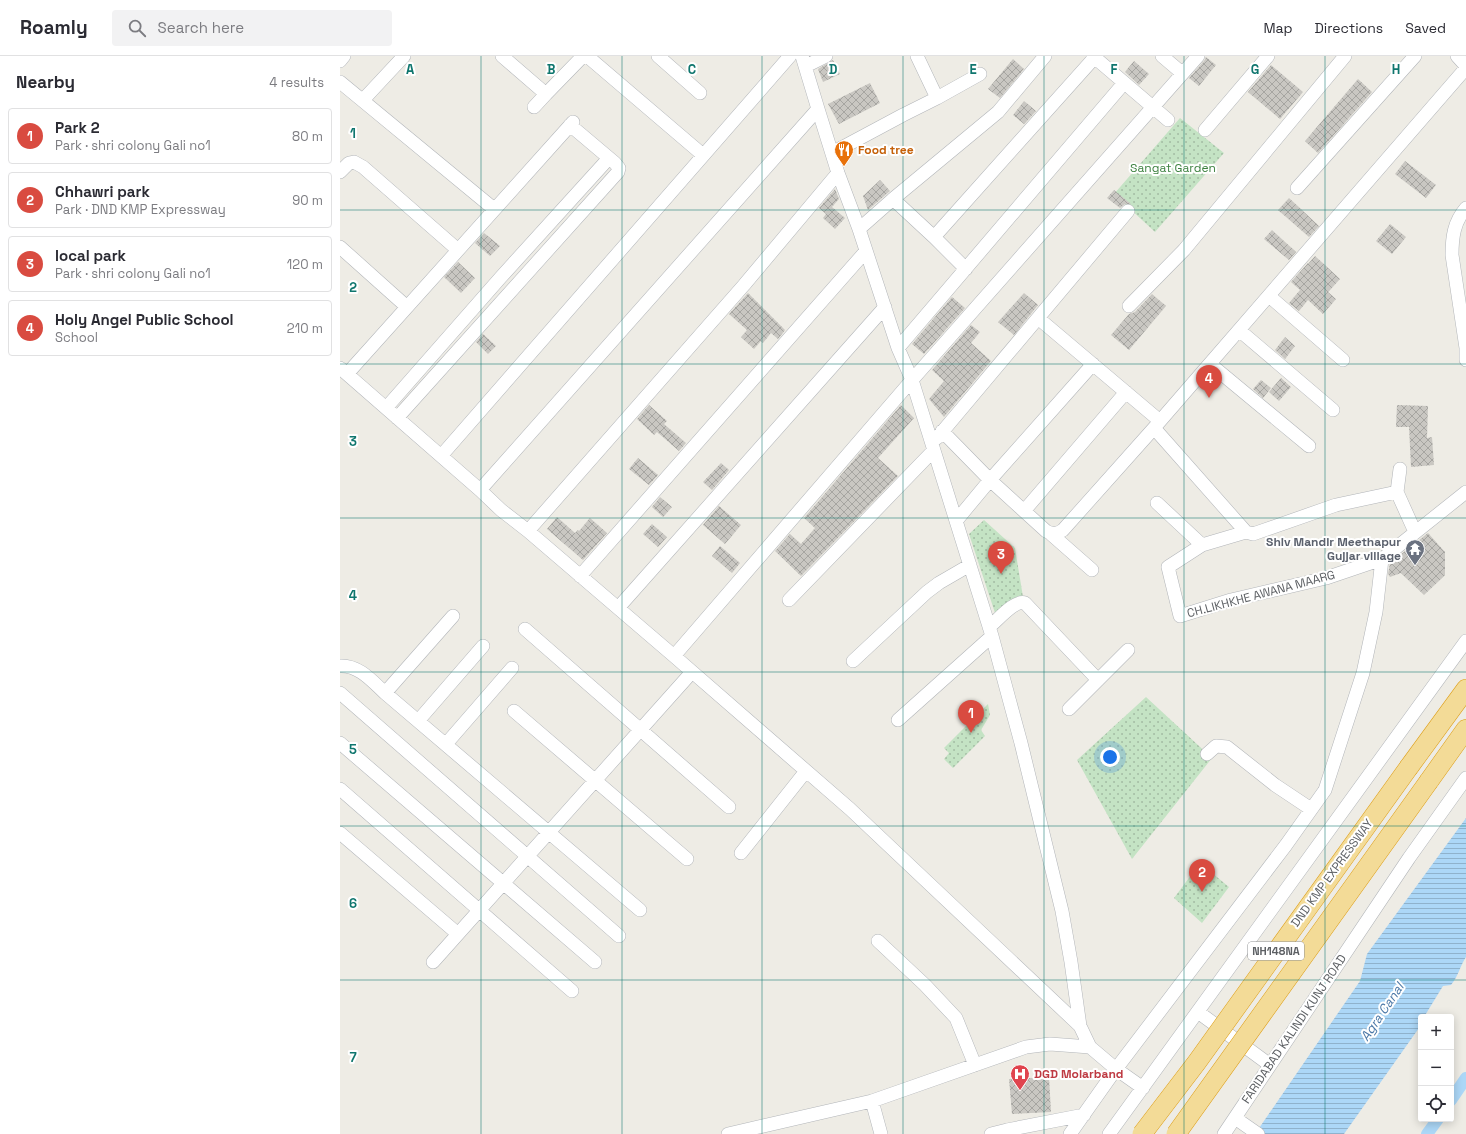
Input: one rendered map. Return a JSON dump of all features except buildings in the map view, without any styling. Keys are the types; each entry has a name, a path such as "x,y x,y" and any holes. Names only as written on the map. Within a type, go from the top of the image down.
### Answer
{"highway":[{"name":"DND KMP EXPRESSWAY","path":"1142,1134 1197,1062 1466,689"},
{"name":"DND KMP EXPRESSWAY","path":"1176,1134 1466,729"}],"street":[{"path":"340,60 344,56"},
{"path":"362,100 404,56"},
{"path":"502,56 546,94"},
{"path":"534,107 583,56"},
{"path":"587,56 703,155"},
{"path":"658,56 700,93"},
{"path":"440,456 790,56"},
{"path":"826,56 804,61 838,173 859,229 898,348 912,380 990,631 1021,743 1058,897 1071,962 1080,1026 1090,1047 1143,1088"},
{"path":"917,56 937,98"},
{"path":"859,229 998,112 1045,56"},
{"path":"934,237 1094,56 1168,120"},
{"path":"1162,56 1182,74"},
{"path":"674,656 912,380 1198,56"},
{"path":"1205,130 1268,56"},
{"path":"1129,306 1184,250 1345,56"},
{"path":"1297,188 1415,56"},
{"path":"1051,534 1057,534 1063,530 1157,425 1466,67 1456,56"},
{"path":"832,153 980,74"},
{"path":"340,82 494,209"},
{"path":"898,348 1124,83"},
{"path":"480,490 818,109"},
{"path":"397,418 618,172 619,168 571,123 407,307 343,373 386,408 397,418 440,456 480,490 501,510 528,531 674,656 856,815 1080,1026"},
{"path":"386,408 501,277 609,158"},
{"path":"343,163 354,162 363,166 458,250"},
{"path":"528,531 744,285 838,173"},
{"path":"893,199 966,269"},
{"path":"1466,208 1456,224 1452,241 1452,255 1466,348 1466,360"},
{"path":"790,600 933,447 942,431 1128,211"},
{"path":"340,247 407,307"},
{"path":"580,576 866,251"},
{"path":"1269,296 1344,360"},
{"path":"618,608 885,307"},
{"path":"1038,318 1126,392 1157,425 1246,532"},
{"path":"1239,330 1333,410"},
{"path":"956,521 990,480 1093,364"},
{"path":"1210,364 1309,446"},
{"path":"1024,511 1126,392"},
{"path":"942,431 990,480 1092,570"},
{"path":"1400,469 1397,492 1415,532"},
{"name":"CH.LIKHKHE AWANA MAARG","path":"1382,559 1326,578 1230,600 1180,616 1168,567 1202,545 1246,532 1253,534 1261,532 1299,517 1336,505 1397,492"},
{"path":"1070,1134 1116,1068 1325,790 1363,673 1376,612 1382,559 1466,492"},
{"path":"1157,503 1202,545"},
{"path":"853,661 927,592 939,583 970,565"},
{"path":"898,720 990,631 1015,604 1022,602 1025,603 1098,680"},
{"path":"385,693 453,616"},
{"path":"525,629 728,807"},
{"path":"1109,1134 1466,641"},
{"path":"418,721 483,646"},
{"path":"1069,709 1128,650"},
{"path":"340,666 355,668 364,673 385,693 640,910"},
{"path":"446,744 512,668"},
{"path":"433,962 692,672"},
{"path":"340,693 619,936"},
{"path":"514,711 687,859"},
{"path":"340,743 595,962"},
{"path":"1208,754 1216,746 1227,747 1275,785 1312,809"},
{"path":"741,853 806,771"},
{"name":"FARIDABAD KALINDI KUNJ ROAD","path":"1224,1134 1240,1121 1270,1065 1409,858 1466,778"},
{"path":"340,789 572,991"},
{"path":"340,833 458,934"},
{"path":"878,941 925,985 956,1018 975,1065"},
{"path":"1198,1012 1270,1065"},
{"path":"728,1134 872,1101 1026,1047 1050,1044 1090,1047"},
{"path":"872,1101 881,1134"},
{"path":"991,1134 1084,1115"},
{"path":"1240,1121 1258,1134"}],"green space":[{"name":"Sangat Garden","path":"1180,118 1224,153 1155,232 1114,194"},
{"path":"984,520 1015,548 1023,597 997,619 969,534"},
{"path":"1146,697 1212,758 1132,859 1077,760"},
{"path":"988,704 990,715 981,730 985,736 953,768 944,759 949,753 944,748"},
{"path":"1200,863 1229,887 1202,923 1174,898"}],"water":[{"name":"Agra Canal","path":"1466,818 1466,957 1451,985 1443,986 1426,1014 1418,1014 1418,1029 1344,1134 1255,1134 1360,981 1367,954"}],"waterway":[{"path":"1454,1096 1466,1078"},
{"path":"1427,1134 1436,1122"}],"place":[{"name":"Food tree","path":"844,167"},
{"name":"Holy Angel Public School","path":"1209,398"},
{"name":"Shiv Mandir Meethapur Gujjar village","path":"1415,566"},
{"name":"local park","path":"1001,574"},
{"name":"Park 2","path":"971,733"},
{"name":"Chhawri park","path":"1202,892"},
{"name":"DGD Molarband","path":"1020,1091"}]}
